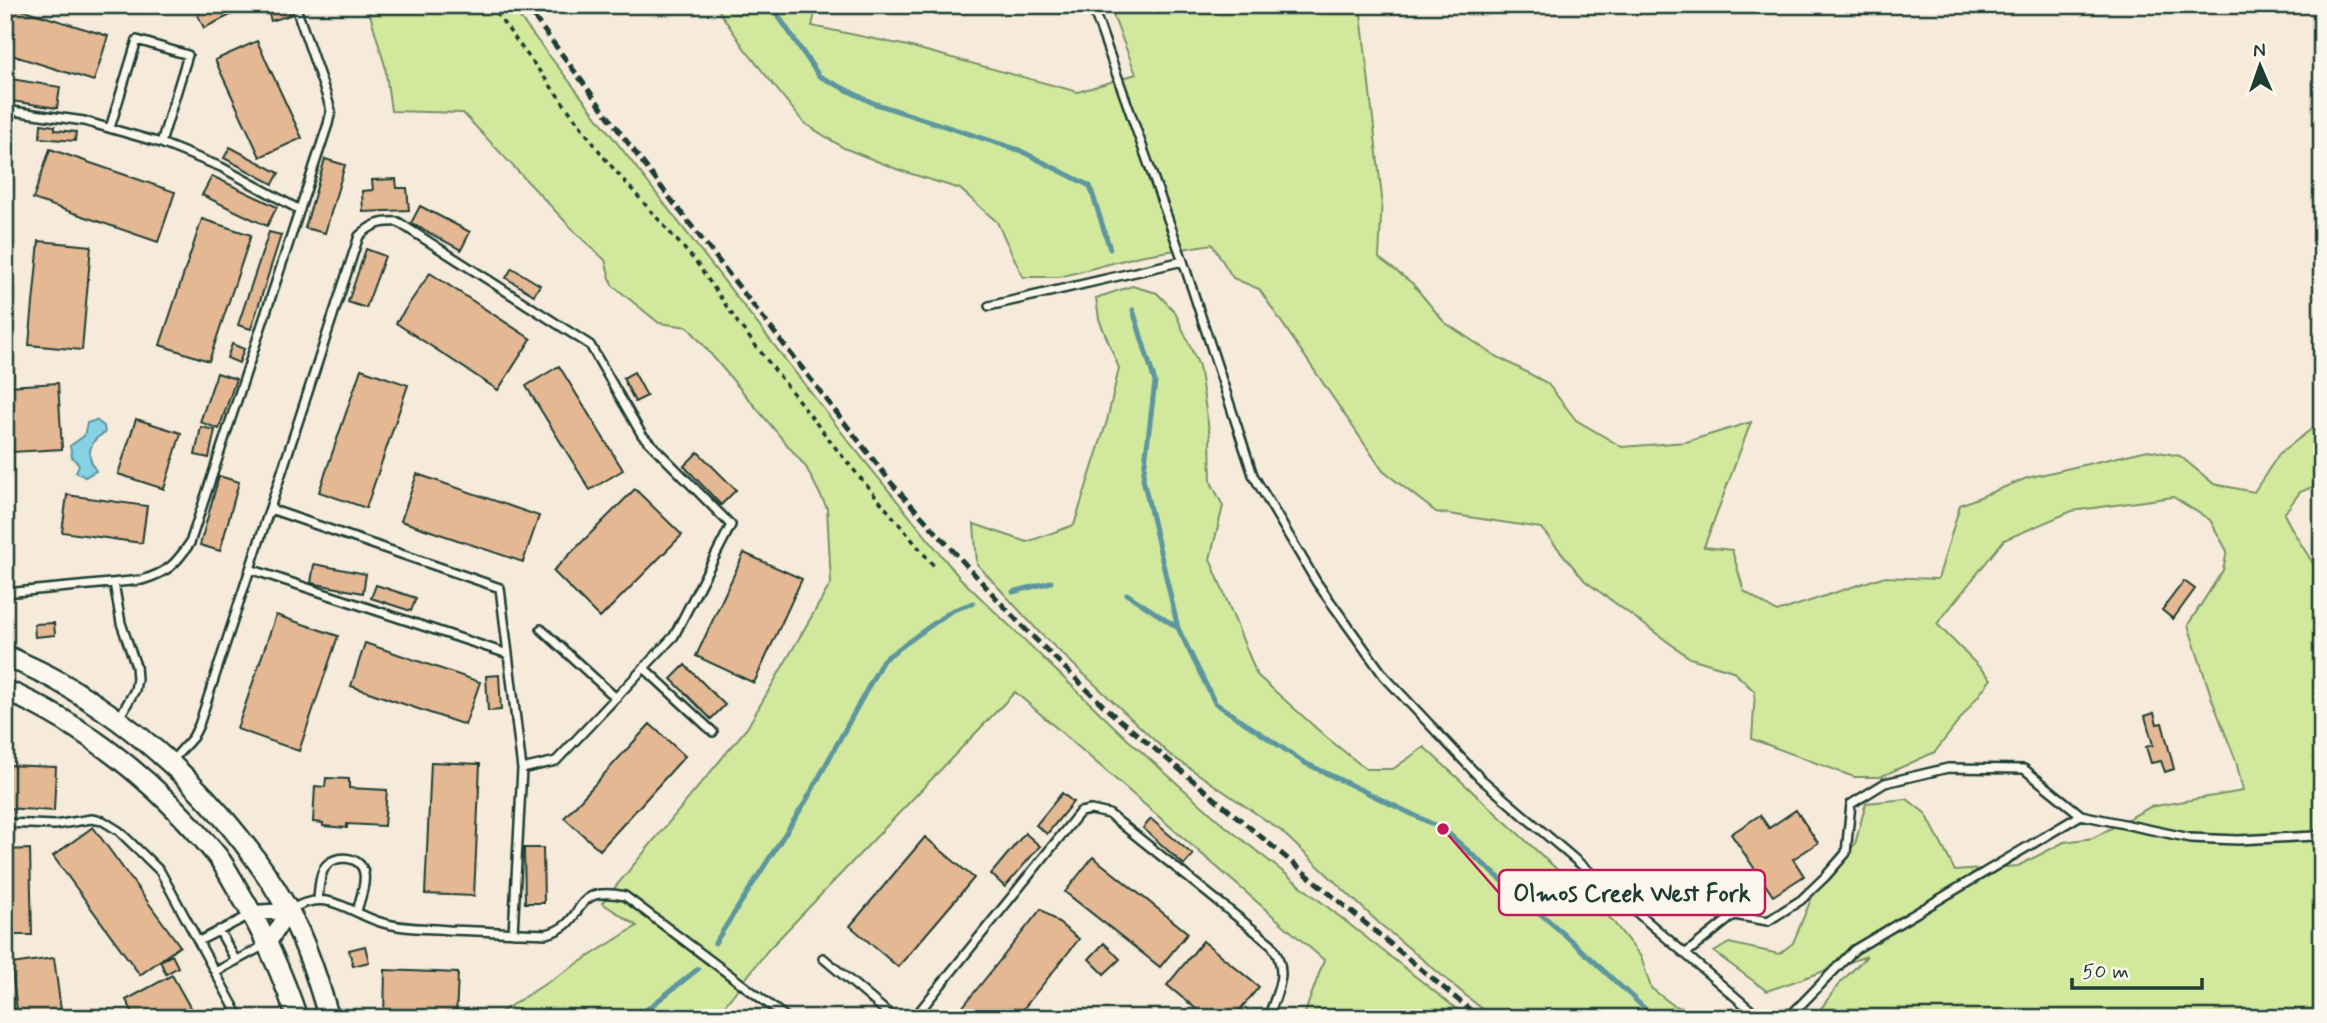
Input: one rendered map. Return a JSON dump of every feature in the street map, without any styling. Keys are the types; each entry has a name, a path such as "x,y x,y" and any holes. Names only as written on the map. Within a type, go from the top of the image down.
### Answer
{"main road":[{"path":"5,655 57,680 118,720 170,763 219,812 261,866 288,911 317,979 330,1018"},
{"path":"5,690 41,706 74,726 124,763 216,853 269,943 298,1018"}],"street":[{"path":"252,913 288,911"},
{"path":"269,943 288,911"}],"lane":[{"path":"5,593 142,580 160,575 176,563 190,543 331,111 295,5"},
{"path":"1092,5 1183,261 1252,475 1317,583 1384,676 1480,778 1760,1018"},
{"path":"110,128 137,40 188,55 161,143"},
{"path":"5,110 84,121 161,143 221,167 300,210"},
{"path":"170,763 199,725 359,236 369,227 383,221 398,222 590,345 642,435 731,525 674,636 556,761 522,769"},
{"path":"989,306 1183,261"},
{"path":"270,509 500,588 522,769 513,933"},
{"path":"250,569 508,654"},
{"path":"114,583 121,623 136,666 137,680 135,690 118,720"},
{"path":"541,629 616,698"},
{"path":"644,668 713,732"},
{"path":"1685,954 1734,915 1768,920 1801,900 1846,853 1851,804 1885,783 1948,768 2024,769 2081,815 2190,838 2238,840 2314,836 2322,833"},
{"path":"914,1018 1080,812 1091,810 1109,814 1271,944 1283,966 1282,980 1268,1018"},
{"path":"1788,1018 1854,950 2081,815"},
{"path":"5,823 55,825 91,819 103,821 119,831 160,871 240,1018"},
{"path":"318,900 321,876 326,866 334,860 346,858 358,862 364,870 364,883 357,911"},
{"path":"288,911 304,901 318,900 336,902 379,922 404,927 546,934 567,926 584,901 592,895 608,892 625,896 787,1018"},
{"path":"199,941 252,913"},
{"path":"219,930 236,961"},
{"path":"215,972 269,943"},
{"path":"823,958 894,1018"}],"path":[{"path":"490,5 606,160 696,262 738,323 838,451 934,566"}],"green space":[{"path":"364,5 510,5 850,443 959,577 1126,738 1225,826 1468,1018 1303,1018 1324,960 1015,692 768,950 715,1018 491,1018 637,926 602,903 747,728 831,583 827,508 806,467 688,327 659,323 612,285 605,260 463,113 391,111 385,66 369,11"},
{"path":"715,5 817,5 812,26 908,46 1078,92 1136,74 1109,5 1360,5 1382,198 1379,258 1412,283 1444,322 1494,355 1547,383 1576,420 1622,447 1686,442 1751,422 1704,547 1732,550 1744,591 1777,612 1882,577 1938,579 1960,505 2027,478 2148,450 2180,456 2214,484 2254,492 2279,454 2322,421 2322,483 2300,492 2284,514 2322,578 2322,1018 1814,1018 1839,984 1867,956 1767,991 1714,952 1729,943 1779,954 1793,943 1814,892 1855,844 1866,803 1907,799 1926,814 1955,871 2018,866 2064,842 2093,838 2150,807 2243,791 2236,761 2188,625 2223,570 2227,551 2210,520 2173,497 2072,511 2004,540 1937,624 1991,679 1935,752 1880,777 1854,777 1752,739 1755,692 1733,671 1690,658 1585,581 1541,528 1436,512 1383,471 1259,289 1233,278 1212,244 1139,256 1060,277 1023,277 997,222 960,189 899,170 844,148 804,123 744,48"},
{"path":"1132,286 1157,293 1175,312 1199,366 1210,436 1211,482 1223,506 1210,559 1257,675 1366,769 1393,769 1424,747 1611,919 1641,957 1651,988 1673,1005 1710,1018 1493,1018 1380,924 1280,830 1169,754 1040,633 977,564 974,524 1027,542 1074,525 1107,421 1119,368 1099,319 1096,298"}],"water":[{"path":"1230,5 1306,5 1285,11 1236,8"},
{"path":"96,420 104,426 105,433 95,440 90,449 96,471 85,477 76,472 79,465 72,457 70,446 84,436 87,423"}],"building":[{"path":"7,5 108,36 94,81 5,53"},
{"path":"193,5 251,5 204,28"},
{"path":"266,5 287,5 290,15 271,21"},
{"path":"257,41 302,138 260,157 215,60"},
{"path":"5,78 60,87 57,108 5,100"},
{"path":"41,124 55,126 55,130 76,132 75,141 40,138"},
{"path":"230,147 279,173 273,184 224,158"},
{"path":"50,149 175,192 158,242 33,199"},
{"path":"325,159 345,165 325,233 305,228"},
{"path":"212,176 277,207 267,226 202,195"},
{"path":"396,179 397,188 407,188 409,210 363,212 362,191 373,190 372,180"},
{"path":"420,206 470,232 461,250 411,223"},
{"path":"202,219 251,235 209,361 160,345"},
{"path":"269,232 281,235 251,329 238,325"},
{"path":"39,241 91,246 82,350 29,345"},
{"path":"366,249 385,256 366,308 348,302"},
{"path":"512,268 540,285 534,295 506,278"},
{"path":"430,273 531,339 498,390 396,323"},
{"path":"232,344 244,349 239,363 227,358"},
{"path":"559,366 623,470 590,490 526,386"},
{"path":"361,369 408,385 366,508 319,492"},
{"path":"634,372 647,396 635,402 623,378"},
{"path":"217,373 236,379 219,429 200,422"},
{"path":"58,383 62,449 12,452 8,386"},
{"path":"136,419 181,433 164,489 118,474"},
{"path":"201,427 215,430 209,458 195,455"},
{"path":"698,452 736,490 721,505 684,466"},
{"path":"417,474 539,516 523,562 401,521"},
{"path":"219,476 239,482 220,551 200,545"},
{"path":"635,489 682,535 600,618 553,571"},
{"path":"67,495 147,506 142,543 62,532"},
{"path":"744,553 802,579 754,683 696,656"},
{"path":"314,564 366,574 363,593 311,583"},
{"path":"2184,581 2195,589 2173,619 2162,610"},
{"path":"376,585 416,598 411,611 371,598"},
{"path":"276,615 338,636 299,751 237,729"},
{"path":"54,623 55,635 35,637 34,624"},
{"path":"365,643 480,682 465,725 351,686"},
{"path":"685,665 725,705 711,719 671,679"},
{"path":"499,675 501,710 488,711 486,676"},
{"path":"2154,713 2157,724 2162,723 2174,769 2165,772 2161,761 2151,763 2146,747 2153,745 2145,716"},
{"path":"650,724 685,756 600,850 564,818"},
{"path":"431,762 480,764 474,896 425,894"},
{"path":"5,765 56,767 54,811 5,808"},
{"path":"326,778 349,779 349,788 387,790 384,826 347,824 347,828 323,826 323,823 313,822 315,786 325,787"},
{"path":"1062,793 1073,802 1047,834 1036,825"},
{"path":"1796,810 1818,843 1793,859 1804,876 1773,896 1731,834 1760,815 1769,828"},
{"path":"1151,819 1193,855 1184,865 1143,828"},
{"path":"93,827 180,946 140,975 53,856"},
{"path":"1025,833 1040,846 1005,887 991,874"},
{"path":"925,837 974,878 898,967 850,926"},
{"path":"524,848 543,848 544,903 525,903"},
{"path":"30,849 32,935 5,935 5,850"},
{"path":"1093,857 1188,933 1160,967 1065,892"},
{"path":"1041,909 1079,939 1016,1018 972,1018 961,1009"},
{"path":"1203,941 1259,987 1233,1018 1207,1018 1167,985"},
{"path":"1104,943 1120,959 1104,974 1089,959"},
{"path":"365,946 369,962 353,966 349,950"},
{"path":"172,955 178,967 166,974 160,961"},
{"path":"54,958 62,1018 18,1018 11,964"},
{"path":"385,970 458,973 456,1018 384,1018"},
{"path":"172,975 196,1018 136,1018 126,1000"}],"waterway":[{"path":"771,5 819,76 873,103 1019,150 1090,186 1110,249"},
{"path":"1133,310 1155,382 1143,479 1178,628 1215,703 1305,763 1443,829 1655,1018"},
{"path":"1013,592 1051,582"},
{"path":"1127,594 1178,628"},
{"path":"715,943 806,801 883,660 951,611 973,603"},
{"path":"636,1018 698,969"}],"railway":[{"path":"525,5 655,179 893,485 1020,624 1109,711 1480,1018"}],"place":[{"name":"Olmos Creek West Fork","path":"1443,829"}]}
